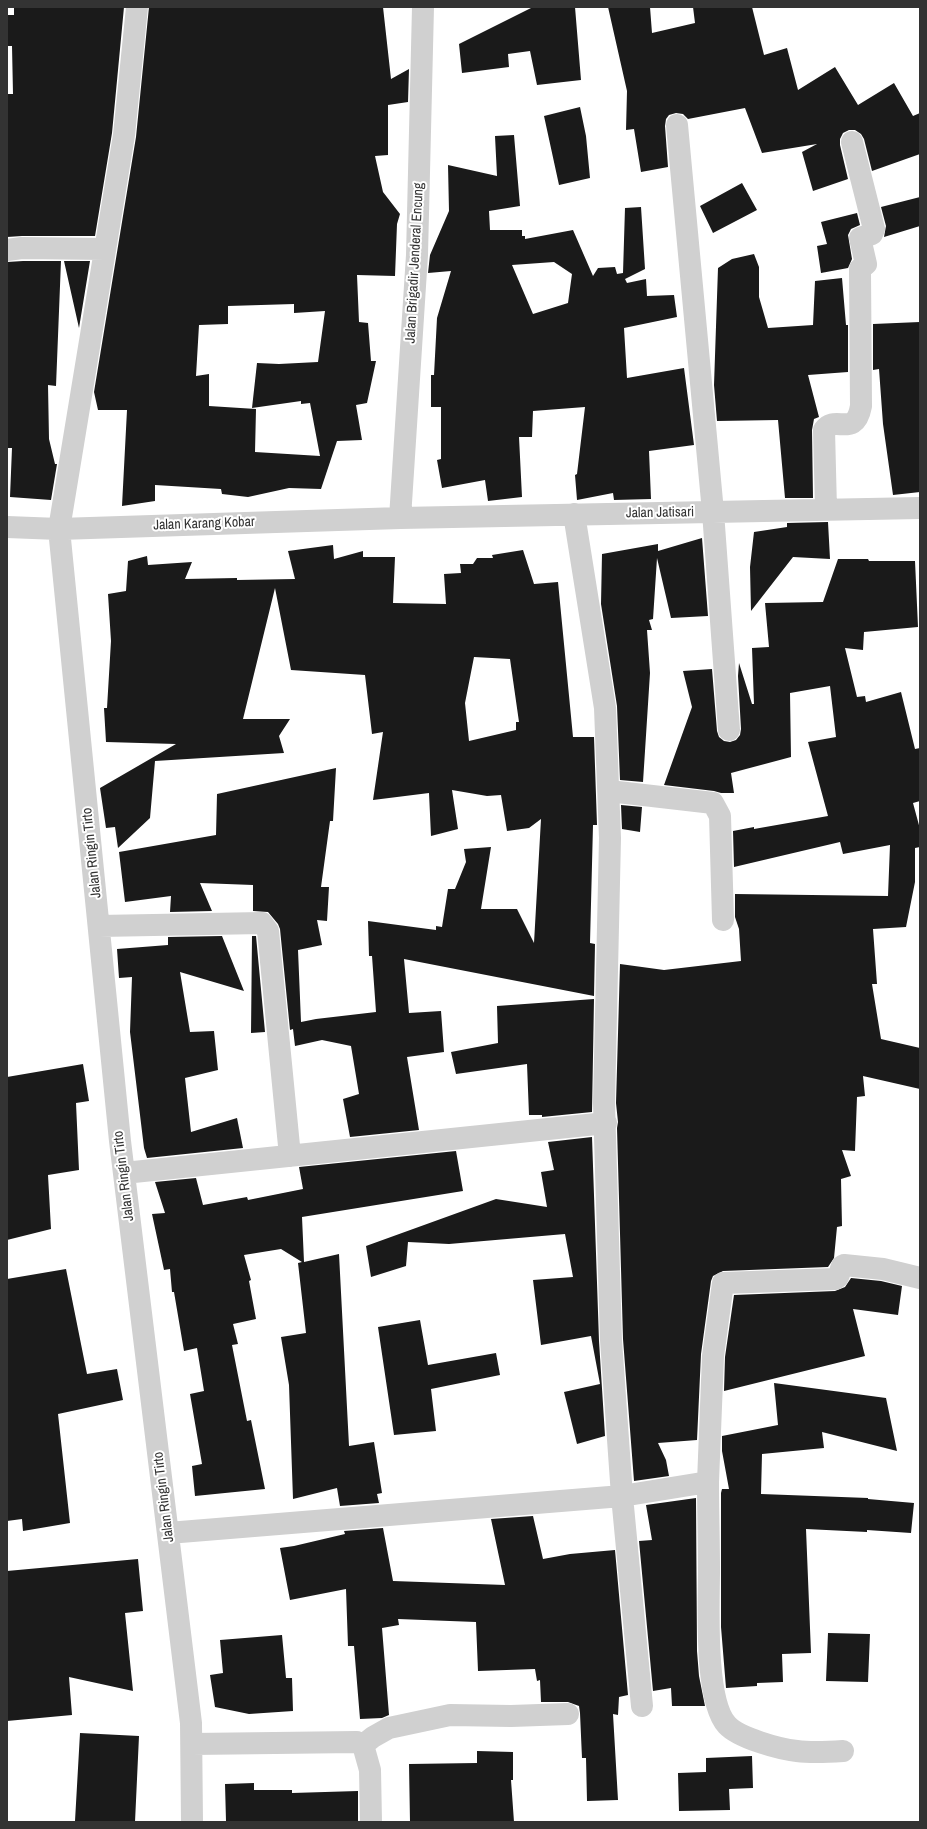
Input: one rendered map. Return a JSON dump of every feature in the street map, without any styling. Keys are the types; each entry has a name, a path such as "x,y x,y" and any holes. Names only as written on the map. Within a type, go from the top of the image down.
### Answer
{"street":[{"name":"Jalan Ringin Tirto","path":"137,7 124,135 59,529 124,1173 191,1723 192,1822"},
{"name":"Jalan Brigadir Jenderal Encung","path":"400,518 417,255 423,7"},
{"path":"677,125 713,512 728,730"},
{"path":"826,509 824,430 827,426 831,425 851,424 856,421 860,415 860,269 866,264 860,238 872,234 874,229 852,142"},
{"path":"7,250 22,248 105,248"},
{"name":"Jalan Jatisari","path":"400,518 920,508"},
{"path":"574,514 605,708 610,838 604,1103 606,1124 611,1340 622,1496 642,1706"},
{"name":"Jalan Karang Kobar","path":"7,527 59,529 400,518"},
{"path":"608,791 713,803 720,816 722,836 723,920"},
{"path":"99,926 262,923 268,931 290,1156"},
{"path":"124,1173 606,1124"},
{"path":"843,1752 796,1751 756,1740 732,1729 722,1717 716,1700 710,1660 708,1620 708,1482 714,1356 723,1283 835,1279 838,1277 842,1266 844,1265 883,1269 920,1278"},
{"path":"168,1533 622,1496 708,1482"},
{"path":"363,1746 373,1737 389,1728 450,1715 512,1716 568,1714"},
{"path":"192,1744 357,1742 363,1746 370,1770 371,1822"}],"building":[{"path":"14,7 124,7 112,133 95,236 7,237 7,94 13,94 12,46 7,46 7,15 14,15"},
{"path":"149,7 383,7 391,79 409,69 408,102 388,105 388,155 375,156 383,192 400,214 397,224 395,276 357,275 359,322 368,323 371,361 376,361 367,403 356,405 362,440 337,441 321,489 289,488 248,497 222,494 221,489 155,485 155,501 122,506 127,410 98,410 94,392 136,137","holes":["294,304 294,313 325,311 318,362 279,364 257,363 252,408 301,401 301,404 310,403 320,456 255,452 256,409 209,406 209,374 196,376 199,325 228,324 228,306"]},
{"path":"533,7 575,7 581,80 537,85 530,51 508,54 509,67 462,73 459,44"},
{"path":"608,7 650,7 652,33 695,23 693,7 752,7 764,55 787,48 798,90 835,67 858,105 894,83 913,116 920,113 920,154 872,171 864,139 861,134 855,130 849,130 843,133 840,139 848,179 813,191 802,152 817,144 762,153 745,108 688,119 683,114 676,113 669,115 666,119 665,126 668,167 641,172 634,129 626,130 627,91"},
{"path":"580,107 586,136 590,178 559,185 544,116"},
{"path":"514,135 520,206 489,211 490,230 522,230 522,236 525,236 525,239 573,230 593,276 598,268 615,267 617,274 623,273 625,208 641,207 645,269 625,279 627,283 646,279 647,296 674,295 677,317 624,328 627,378 684,368 694,445 649,451 651,499 614,500 613,493 577,500 575,475 577,474 585,407 533,411 532,437 519,437 522,497 488,501 485,480 442,488 437,460 441,459 441,407 431,407 431,375 434,375 437,318 451,271 428,273 430,255 449,211 448,165 497,176 495,136","holes":["554,262 572,274 568,303 533,314 512,265"]},
{"path":"742,183 757,210 713,233 700,206"},
{"path":"920,197 920,226 884,237 886,226 881,207"},
{"path":"857,213 860,225 851,229 848,235 852,259 848,268 821,273 817,246 827,244 821,222"},
{"path":"754,254 759,267 759,297 768,328 813,325 815,281 842,278 846,325 848,325 848,372 808,375 819,417 814,419 812,430 813,498 785,498 778,420 717,421 714,385 718,268 732,259"},
{"path":"61,261 56,386 48,385 49,439 55,464 57,464 51,500 10,497 12,448 7,448 7,262"},
{"path":"64,261 90,261 79,328"},
{"path":"920,322 920,492 893,495 883,424 879,369 873,370 873,324"},
{"path":"828,522 830,559 793,557 751,611 750,567 754,532 787,527 787,523"},
{"path":"702,538 708,616 671,618 657,558 653,619 649,620 652,630 647,630 650,673 643,782 620,780 617,706 601,604 602,554 658,544 658,551"},
{"path":"333,545 334,559 363,551 363,557 395,557 393,603 446,604 444,574 461,573 460,564 473,564 477,558 493,558 492,555 523,550 534,584 558,582 573,737 594,737 597,825 593,825 590,943 595,944 594,996 404,959 409,1013 441,1011 444,1052 407,1057 419,1130 350,1137 343,1099 359,1094 351,1046 322,1040 295,1046 293,1029 290,1030 280,929 278,924 268,912 253,911 253,885 200,883 212,911 170,912 171,896 125,902 119,852 216,835 217,794 336,768 333,821 330,821 321,887 329,887 327,921 317,920 322,945 298,950 301,1022 376,1012 372,956 369,956 368,921 436,930 436,926 442,927 448,889 455,889 466,862 464,849 491,847 481,909 517,909 534,943 541,819 529,828 507,831 501,795 487,796 452,790 458,829 431,836 429,793 373,800 383,732 372,734 365,675 291,670 275,588 243,719 290,719 279,736 284,753 155,761 150,818 118,848 115,827 106,828 100,788 176,744 106,742 104,708 107,708 111,641 108,594 126,591 128,561 147,556 148,565 192,562 185,579 295,579 288,551","holes":["474,657 510,659 519,722 516,722 516,730 469,741 465,703"]},
{"path":"838,559 915,561 918,627 864,632 863,650 845,648 857,697 865,696 866,702 901,692 915,749 920,748 920,801 913,803 920,829 920,847 915,848 915,882 906,927 873,929 877,984 872,984 881,1039 920,1048 920,1089 863,1076 865,1096 857,1097 855,1151 842,1150 851,1176 841,1179 842,1226 837,1227 834,1258 828,1267 723,1271 713,1276 711,1281 701,1354 697,1440 658,1443 666,1460 669,1476 634,1481 623,1339 618,1122 616,1103 620,964 664,970 741,961 739,929 735,917 735,894 888,896 890,845 843,854 840,842 734,867 733,831 754,827 754,829 828,816 808,742 836,737 830,686 790,693 791,757 731,773 734,793 721,793 664,785 692,707 683,671 712,669 717,731 719,737 724,741 730,742 736,740 740,735 741,729 738,676 739,663 752,704 754,704 752,648 769,647 765,603 823,602"},
{"path":"621,805 642,807 640,832 622,829"},
{"path":"222,936 244,991 180,972 190,1032 214,1031 218,1070 185,1078 191,1132 237,1118 243,1148 147,1158 144,1148 130,1032 132,977 119,978 117,949 168,945 168,937"},
{"path":"252,936 256,936 265,1032 251,1033"},
{"path":"594,999 592,1112 542,1117 542,1115 529,1115 527,1064 456,1074 451,1052 498,1043 497,1006"},
{"path":"83,1064 89,1101 76,1103 79,1170 48,1175 51,1229 7,1240 7,1077"},
{"path":"592,1137 599,1341 605,1436 577,1444 564,1392 600,1384 591,1336 541,1345 533,1280 573,1277 565,1234 449,1244 408,1242 406,1266 371,1277 366,1246 496,1199 547,1207 541,1172 554,1170 548,1142"},
{"path":"456,1151 463,1191 302,1217 304,1262 339,1254 349,1446 374,1442 382,1493 377,1494 379,1503 340,1506 337,1488 293,1499 289,1385 281,1337 306,1333 298,1263 302,1262 281,1249 244,1255 251,1280 249,1281 256,1319 233,1324 238,1344 232,1345 247,1421 251,1420 265,1489 195,1496 192,1466 202,1464 190,1394 204,1391 197,1348 184,1351 174,1292 172,1292 170,1269 164,1270 152,1214 165,1213 155,1182 196,1178 203,1205 247,1197 248,1200 303,1189 299,1167"},
{"path":"66,1269 87,1374 117,1369 123,1400 58,1414 70,1523 23,1531 22,1519 7,1521 7,1279"},
{"path":"851,1278 881,1281 902,1286 898,1315 853,1309 865,1356 724,1391 725,1357 734,1295 835,1291 845,1287"},
{"path":"420,1320 428,1365 496,1353 500,1375 431,1389 436,1431 394,1435 378,1327"},
{"path":"774,1383 886,1398 897,1451 822,1432 824,1448 762,1454 761,1494 868,1498 914,1503 911,1533 867,1530 867,1532 806,1529 811,1653 782,1654 783,1682 757,1683 757,1686 726,1688 721,1627 721,1493 722,1489 729,1489 722,1451 722,1436 778,1425"},
{"path":"696,1498 697,1651 699,1676 705,1706 672,1706 671,1688 653,1691 639,1541 652,1540 646,1505"},
{"path":"533,1516 543,1559 570,1554 615,1550 628,1695 619,1697 618,1715 613,1714 618,1800 587,1801 586,1758 582,1758 579,1706 568,1702 541,1702 540,1680 537,1681 535,1669 478,1671 476,1622 398,1619 399,1625 382,1628 389,1715 382,1718 360,1719 354,1646 348,1646 346,1589 290,1600 280,1548 345,1534 344,1531 383,1528 393,1581 505,1585 491,1519"},
{"path":"138,1559 143,1611 125,1613 133,1691 69,1677 72,1715 7,1721 7,1571"},
{"path":"828,1633 870,1634 868,1682 826,1681"},
{"path":"282,1635 286,1678 292,1678 293,1711 249,1714 215,1707 210,1675 223,1673 220,1640"},
{"path":"80,1733 139,1736 135,1822 75,1821"},
{"path":"477,1751 513,1752 513,1780 511,1780 514,1822 410,1822 409,1764 477,1763"},
{"path":"752,1756 753,1788 729,1789 730,1810 679,1811 678,1773 706,1772 706,1758"},
{"path":"254,1783 254,1790 292,1790 292,1793 358,1791 358,1822 226,1821 225,1784"}]}
